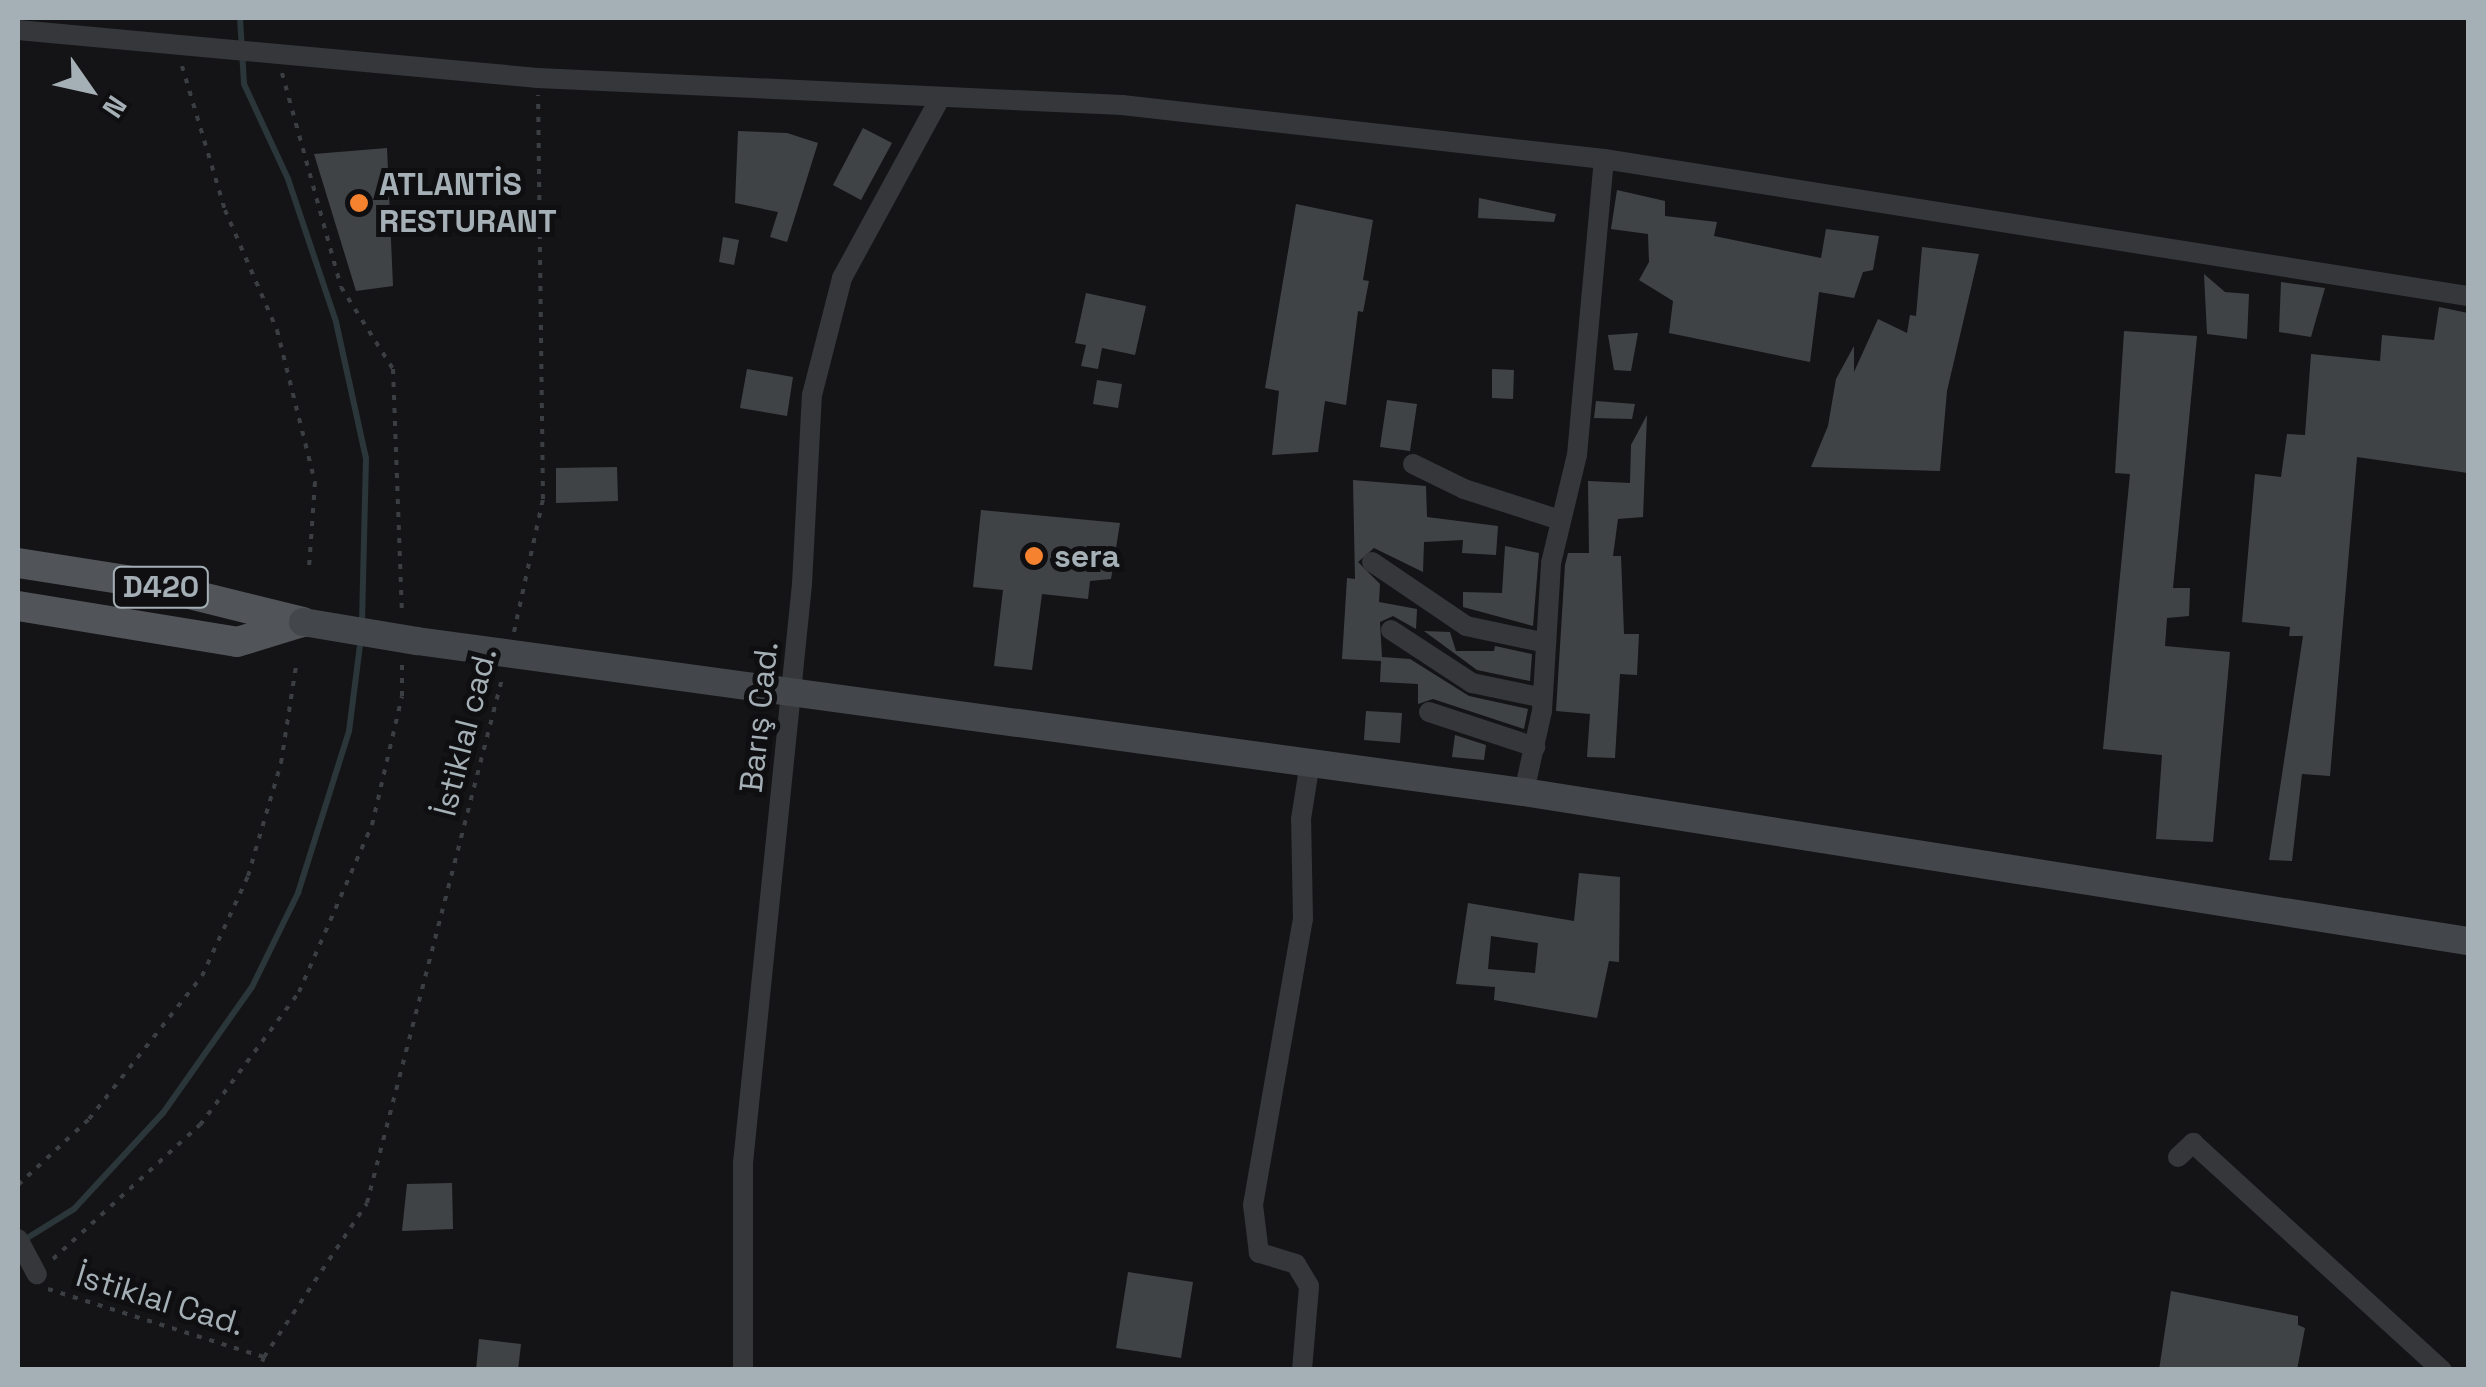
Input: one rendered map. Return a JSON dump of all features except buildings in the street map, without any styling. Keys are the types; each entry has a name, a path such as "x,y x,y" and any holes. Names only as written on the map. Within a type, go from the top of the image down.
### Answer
{"main road":[{"name":"D420","path":"18,563 145,583 304,622"},
{"name":"D420","path":"18,606 237,642 304,622"},
{"path":"304,622 1524,792 2468,942"}],"street":[{"path":"18,30 177,47 276,50 538,78 1122,105 1604,159 2468,296"},
{"name":"Barış Cad.","path":"743,1370 743,1163 792,691 812,394 842,278 940,98"},
{"path":"1524,792 1535,747 1560,520 1576,455 1604,159"},
{"path":"1413,464 1464,489 1560,520"},
{"path":"1372,562 1466,626 1546,643"},
{"path":"1391,630 1472,683 1540,698"},
{"path":"1429,712 1535,747"},
{"path":"1302,1370 1309,1286 1296,1264 1259,1253 1253,1205 1303,919 1302,819 1310,762"},
{"path":"2178,1156 2192,1142 2442,1370"},
{"path":"18,1239 37,1274"}],"path":[{"path":"177,47 226,210 278,330 315,482 308,566"},
{"path":"37,1274 200,1125 299,992 372,825 402,696 407,635 393,369 341,287 276,50"},
{"name":"İstiklal cad.","path":"264,1357 367,1203 509,653 543,499 538,78"},
{"path":"18,1184 89,1119 202,976 248,876 281,763 296,666"},
{"name":"İstiklal Cad.","path":"37,1274 46,1288 264,1357 259,1370"}],"waterway":[{"path":"240,18 244,84 288,179 336,322 366,458 362,625"},
{"path":"24,1240 74,1209 163,1113 252,987 298,893 349,731 361,637"}],"place":[{"name":"ATLANTİS RESTURANT","path":"359,203"},
{"name":"sera","path":"1034,556"}]}
